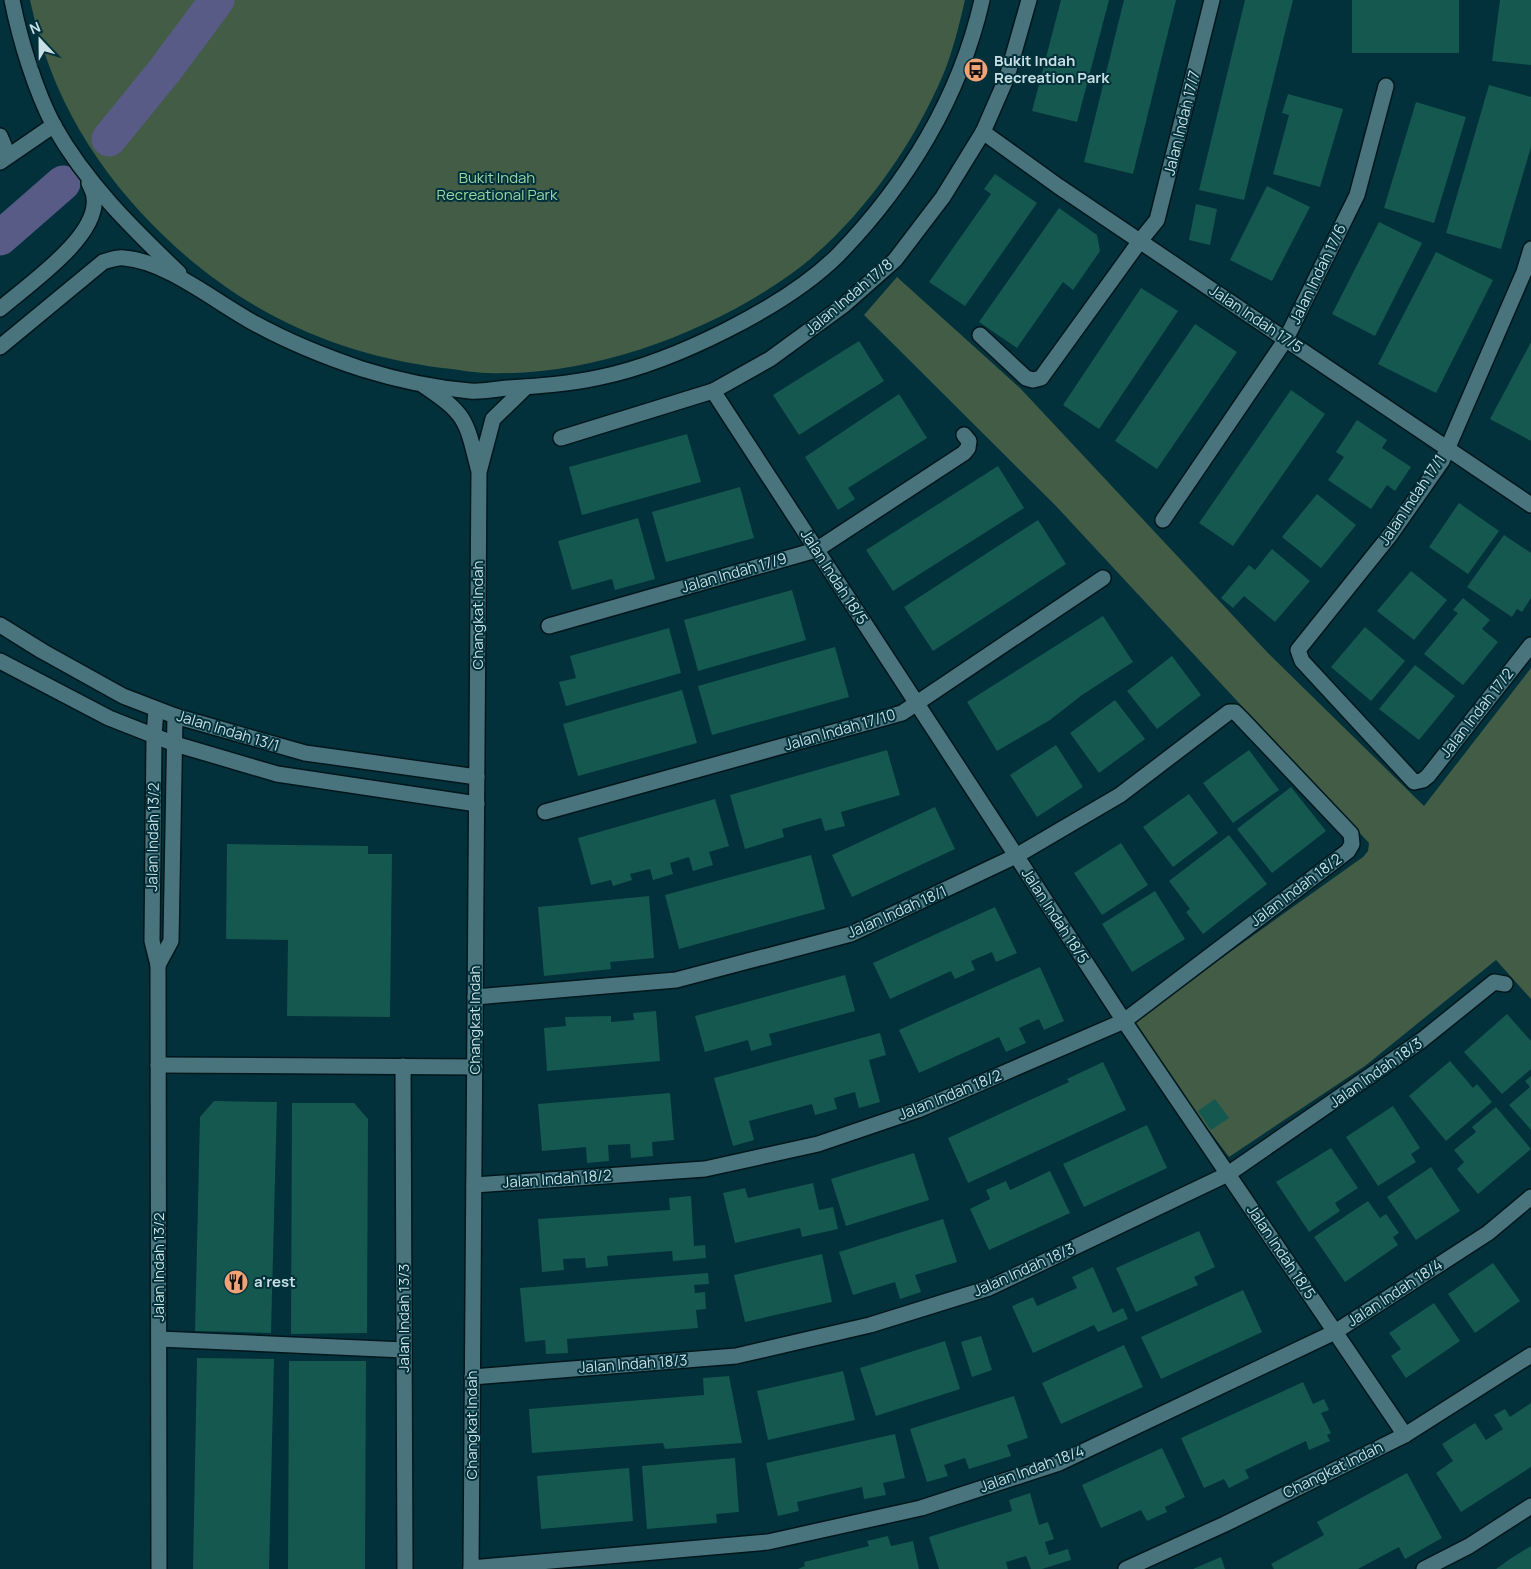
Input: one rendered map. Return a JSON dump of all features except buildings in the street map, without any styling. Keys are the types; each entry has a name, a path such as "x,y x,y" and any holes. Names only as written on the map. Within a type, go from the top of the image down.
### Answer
{"street":[{"path":"12,0 18,31 54,125 85,173 129,226 187,281"},
{"path":"0,347 103,262 121,257 138,260 187,281 254,324 310,350 364,369 417,382 471,391 526,387 602,377 653,361 707,340 760,312 802,284 836,256 881,206 918,156 941,115 959,74 982,0"},
{"name":"Jalan Indah 17/8","path":"561,438 713,391 770,360 844,305 895,260 944,197 983,132 1007,77 1029,0"},
{"name":"Jalan Indah 17/7","path":"980,335 1026,378 1033,380 1041,378 1159,216 1212,0"},
{"name":"Jalan Indah 17/6","path":"1163,520 1286,339 1357,195 1386,86"},
{"path":"0,136 4,159 54,125"},
{"name":"Jalan Indah 17/5","path":"983,132 1531,505"},
{"path":"0,309 76,241 86,227 93,213 94,198 85,173"},
{"name":"Jalan Indah 17/1","path":"1423,780 1414,782 1407,777 1302,661 1298,650 1390,534 1442,461 1446,448 1524,272 1531,249"},
{"name":"Changkat Indah","path":"417,382 451,404 464,419 479,472"},
{"name":"Changkat Indah","path":"471,1568 479,472 493,418 526,387"},
{"name":"Jalan Indah 18/5","path":"713,391 1124,1021 1405,1435"},
{"name":"Jalan Indah 17/9","path":"549,626 816,550 964,453 968,448 969,441 964,435"},
{"name":"Jalan Indah 17/10","path":"545,812 902,712 1103,578"},
{"name":"Jalan Indah 13/1","path":"0,625 42,652 123,696 176,716 305,753 477,777"},
{"name":"Jalan Indah 17/2","path":"1423,780 1531,644"},
{"name":"Jalan Indah 13/1","path":"0,660 110,718 175,744 284,776 477,804"},
{"name":"Jalan Indah 13/2","path":"156,708 154,737 152,942 158,964 159,1569"},
{"name":"Jalan Indah 18/1","path":"475,997 676,980 851,934 1016,856 1120,796 1223,715 1235,712 1241,718"},
{"name":"Jalan Indah 13/2","path":"158,964 171,941 176,716"},
{"name":"Jalan Indah 18/2","path":"474,1184 705,1169 818,1144 918,1110 1124,1021 1348,851 1352,844 1351,834 1241,718"},
{"name":"Jalan Indah 18/3","path":"472,1377 736,1356 870,1325 989,1288 1228,1174 1422,1040 1494,982 1505,984"},
{"path":"158,1065 475,1067"},
{"name":"Jalan Indah 13/3","path":"403,1066 405,1569"},
{"name":"Jalan Indah 18/4","path":"471,1568 768,1542 921,1508 1059,1463 1335,1332 1488,1233 1531,1197"},
{"path":"159,1339 404,1350"},
{"name":"Changkat Indah","path":"1126,1569 1234,1520 1405,1435 1531,1355"},
{"path":"1424,1569 1468,1546 1531,1506"}],"green space":[{"name":"Bukit Indah Recreational Park","path":"30,0 965,0 953,47 943,75 930,103 898,158 880,184 838,233 791,274 723,315 647,347 567,368 487,373 403,361 365,352 328,340 294,326 260,308 227,288 196,265 166,238 118,186 79,130 50,68"},
{"path":"897,277 1020,388 1268,653 1424,806 1531,668 1531,999 1496,960 1365,1066 1229,1157 1129,1024 1363,857 1368,851 1369,843 1055,505 864,315"}],"waterway":[{"path":"109,139 165,70 217,0"},
{"path":"0,238 63,183"}],"place":[{"name":"Bukit Indah Recreation Park","path":"976,70"},
{"name":"a'rest","path":"236,1282"}]}
